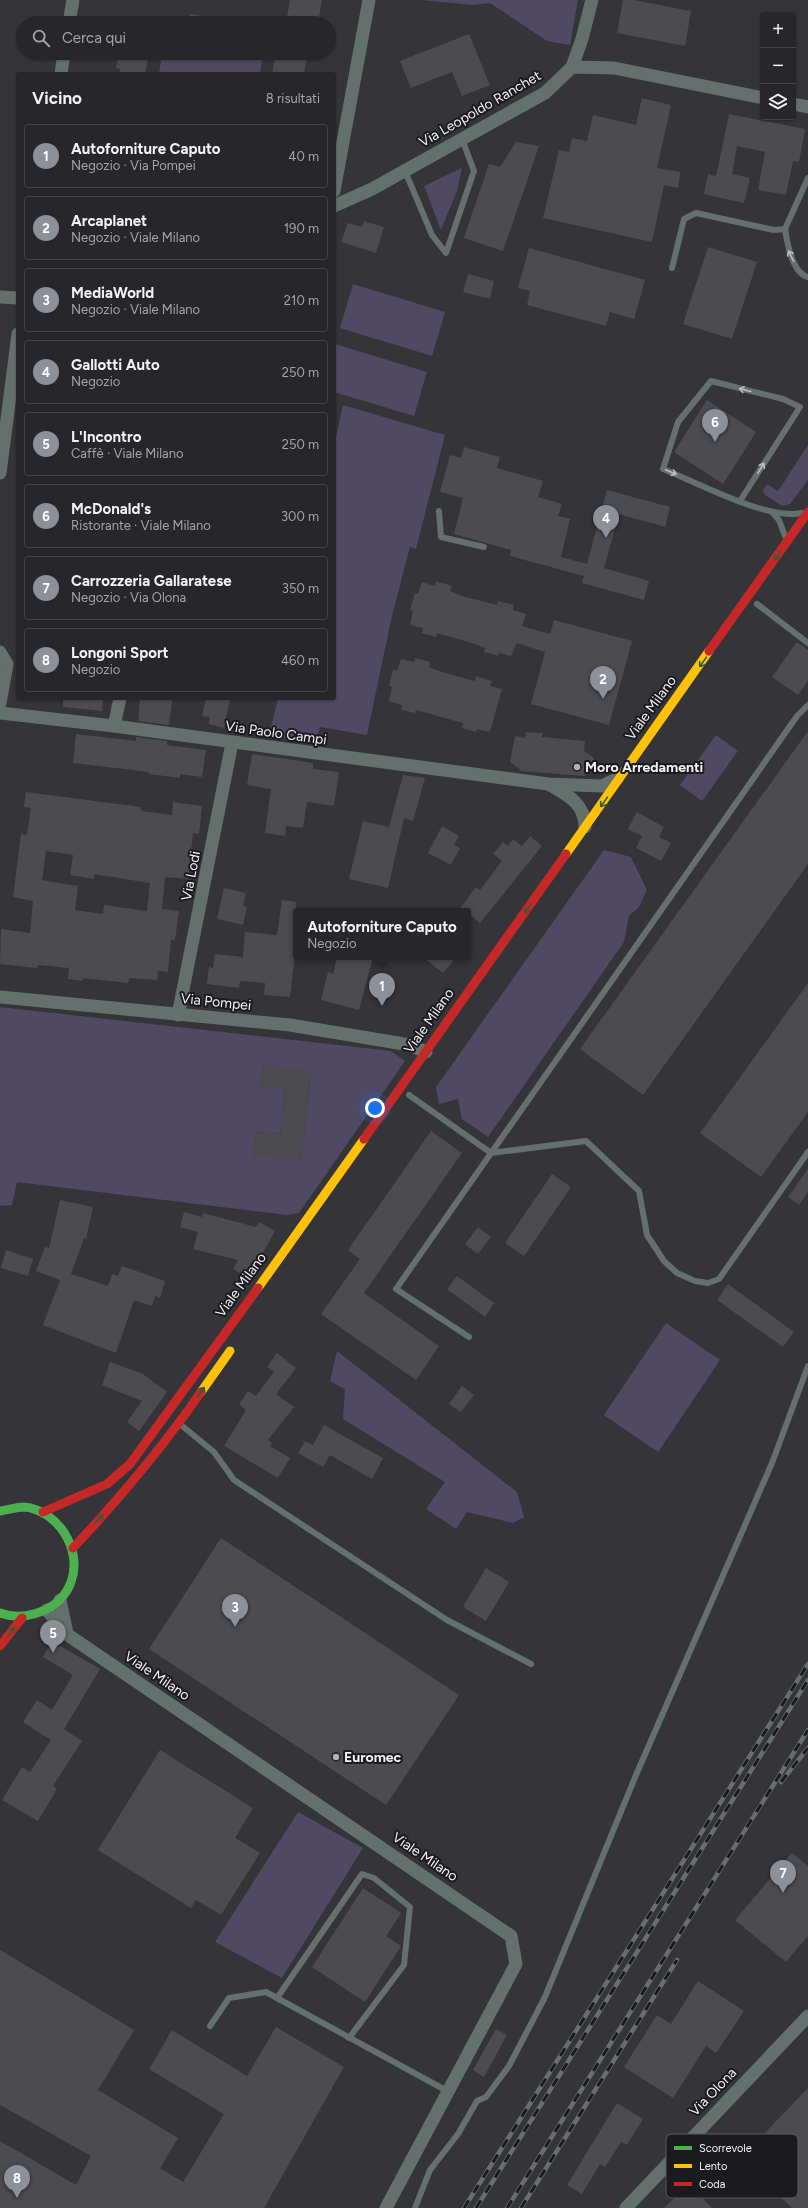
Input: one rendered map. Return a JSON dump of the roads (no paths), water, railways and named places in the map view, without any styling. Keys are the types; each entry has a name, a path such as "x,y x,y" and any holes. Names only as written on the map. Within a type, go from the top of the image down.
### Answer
{"main road":[{"name":"Viale Milano","path":"43,1512 107,1484 130,1464 257,1290 624,774 808,512"},
{"path":"73,1548 117,1501 179,1424 235,1343"},
{"path":"0,1511 10,1508 27,1507 43,1512 61,1527 73,1548 74,1566 70,1584 60,1600 47,1610 22,1618 0,1613"},
{"path":"0,1646 22,1618"}],"street":[{"path":"71,16 74,0"},
{"path":"336,181 369,0"},
{"path":"592,0 582,39 572,67 614,68 760,97"},
{"path":"61,72 63,60"},
{"name":"Via Leopoldo Ranchet","path":"336,205 372,190 544,92 572,67"},
{"path":"796,105 808,107"},
{"path":"0,297 16,298"},
{"path":"0,473 16,349"},
{"path":"0,652 7,664 0,702"},
{"path":"114,726 120,700"},
{"name":"Via Paolo Campi","path":"0,713 114,726 232,743 548,784 602,786 624,774"},
{"name":"Via Lodi","path":"178,1014 232,743"},
{"name":"Via Paolo Campi","path":"548,784 578,804 584,816 586,827"},
{"name":"Via Pompei","path":"0,997 290,1025 410,1045 426,1052"},
{"path":"60,1600 68,1635"},
{"name":"Viale Milano","path":"47,1610 68,1635 511,1936 516,1964 386,2208"},
{"name":"Via Olona","path":"696,2134 808,2016"},
{"name":"Via Olona","path":"626,2208 666,2166"}],"lane":[{"path":"405,171 432,235 446,253 474,172 462,139"},
{"path":"808,178 785,229 787,246 791,256 801,272 808,277"},
{"path":"672,268 684,219 696,214 774,230 785,229"},
{"path":"740,501 800,407 783,399 711,381 678,422 663,469 740,501 772,512 793,514 808,512"},
{"path":"438,511 441,537 484,547"},
{"path":"772,512 779,520 787,542"},
{"path":"757,604 808,642"},
{"path":"469,1337 396,1289 797,716 808,705"},
{"path":"409,1095 491,1153 586,1141 639,1191 647,1235 664,1261 678,1273 695,1281 708,1283 719,1279 808,1152"},
{"path":"415,2208 430,2170 458,2134 478,2101 486,2097 509,2066 545,1997 636,1775 772,1463 808,1366"},
{"path":"179,1424 214,1452 234,1480 448,1620 531,1664"},
{"path":"277,1998 362,1874 374,1878 410,1907 404,1965 349,2038"},
{"path":"210,2026 230,1998 266,1992 448,2092"}],"railway":[{"path":"464,2208 808,1664"},
{"path":"476,2208 808,1680"},
{"path":"507,2208 808,1730"},
{"path":"781,1782 808,1748"},
{"path":"521,2208 677,1960"}],"place":[{"name":"McDonald's","path":"715,442"},
{"name":"Gallotti Auto","path":"606,538"},
{"name":"Arcaplanet","path":"603,699"},
{"name":"Moro Arredamenti","path":"577,767"},
{"name":"Autoforniture Caputo","path":"382,1006"},
{"name":"MediaWorld","path":"235,1627"},
{"name":"L'Incontro","path":"53,1653"},
{"name":"Euromec","path":"336,1757"},
{"name":"Carrozzeria Gallaratese","path":"783,1893"},
{"name":"Longoni Sport","path":"17,2198"}]}
